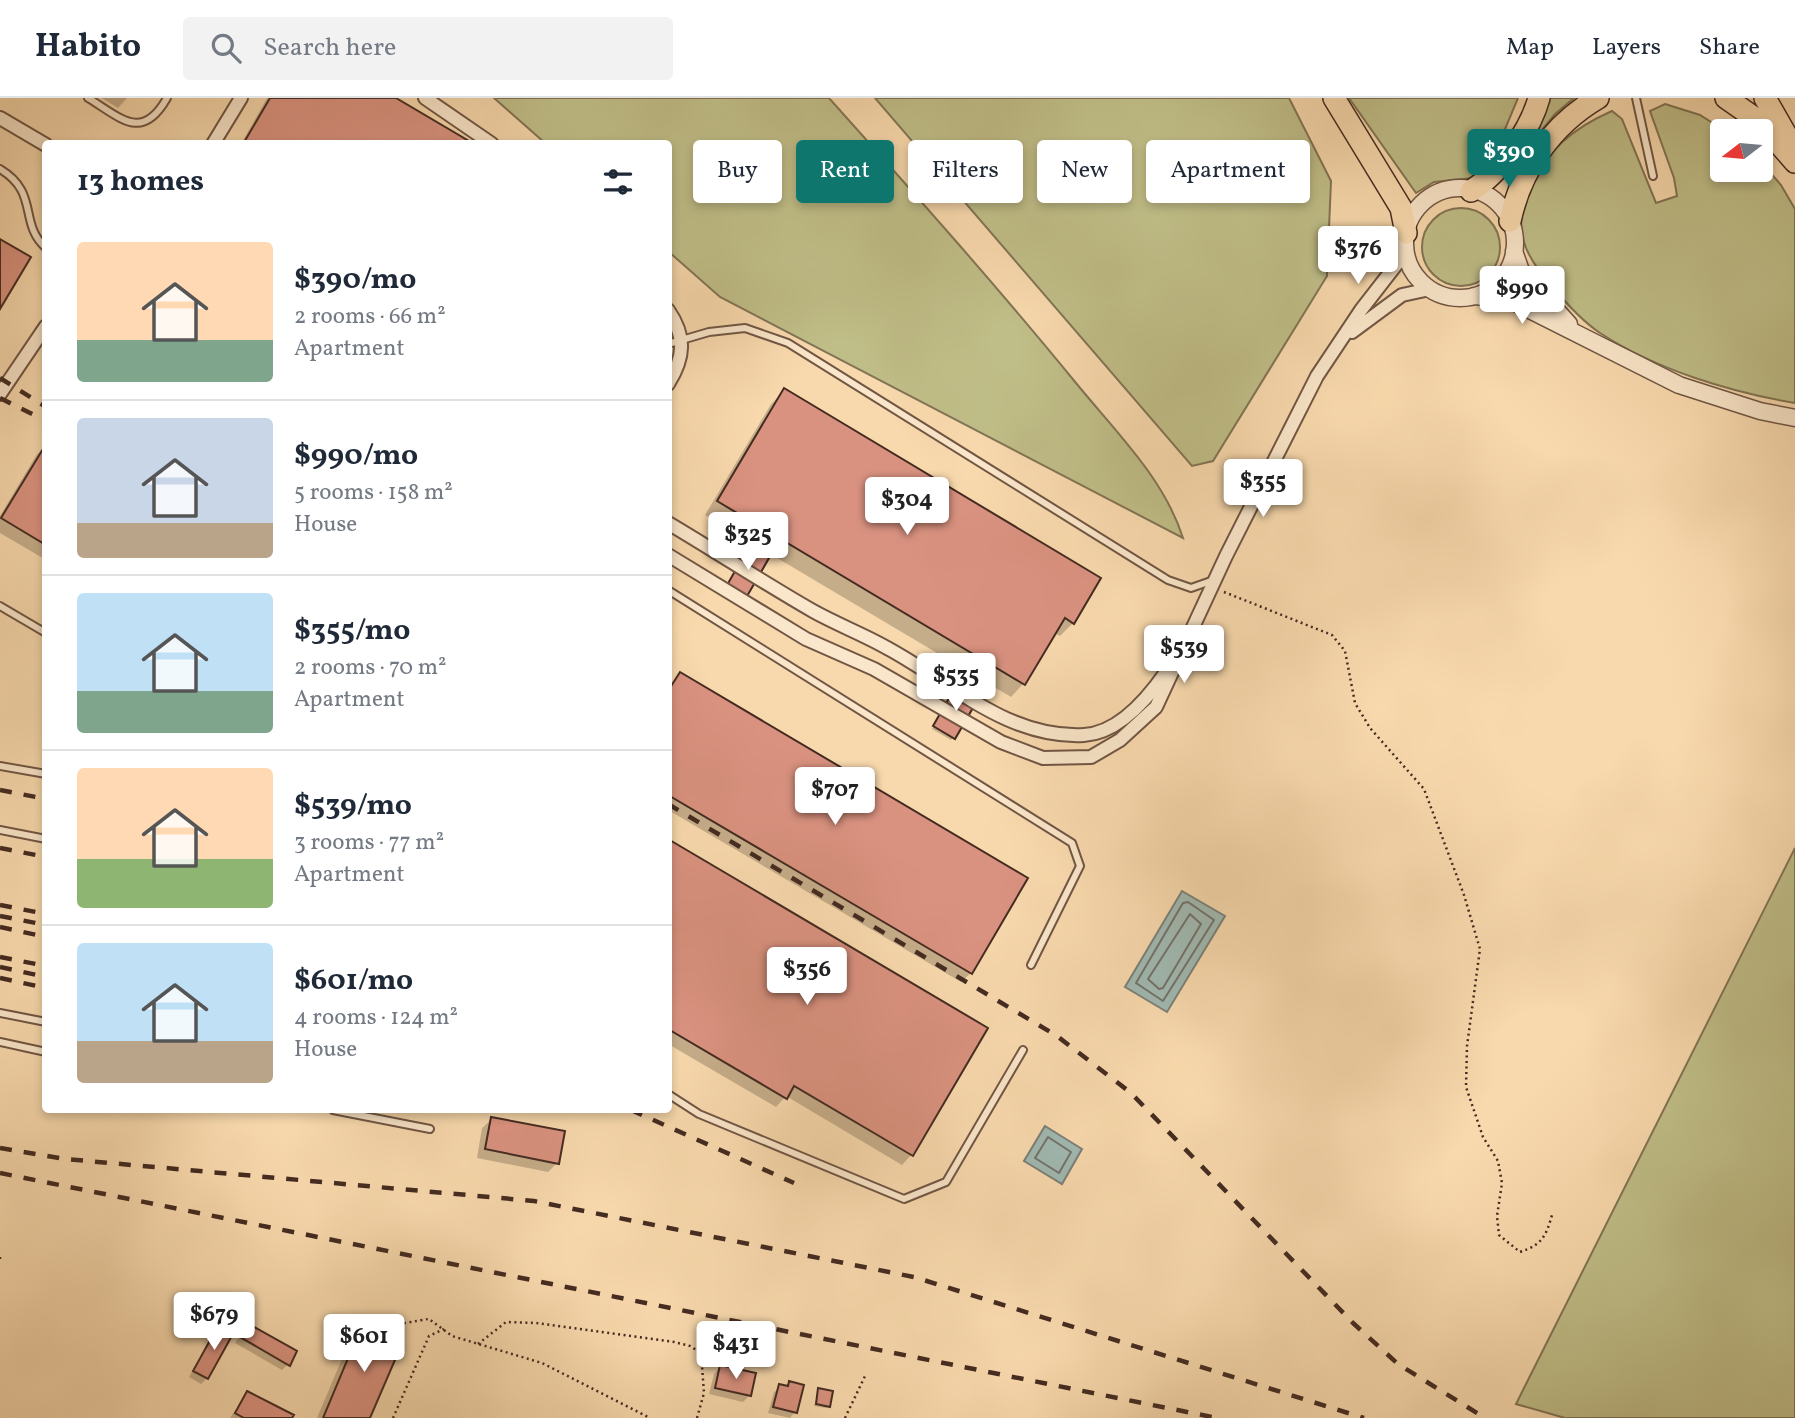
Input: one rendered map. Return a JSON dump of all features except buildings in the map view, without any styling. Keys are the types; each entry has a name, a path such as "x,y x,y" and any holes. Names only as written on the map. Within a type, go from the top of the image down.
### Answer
{"highway":[{"path":"1334,98 1401,208 1406,243"},
{"path":"1471,191 1487,181 1523,131 1539,98"},
{"path":"1510,220 1522,177 1544,146 1576,111 1598,98"},
{"path":"1726,98 1759,121 1795,162"},
{"path":"1765,98 1795,150"}],"street":[{"path":"215,140 241,98"},
{"path":"425,98 486,140"},
{"path":"0,118 42,143"},
{"path":"672,557 806,639 874,669 1001,742 1043,758 1091,757 1119,740 1156,707 1213,583 1317,376 1406,243 1411,219 1429,198 1451,189 1471,191 1496,202 1510,220 1514,251 1521,271 1576,331"},
{"path":"1406,243 1414,274 1430,289 1455,298 1475,296 1508,299 1679,385 1760,411 1795,418"},
{"path":"1475,296 1502,278 1514,251"},
{"path":"1341,341 1373,313 1402,295 1430,289"},
{"path":"672,315 678,323 684,342 672,374"},
{"path":"0,394 42,332"},
{"path":"672,525 815,612 889,649 1010,722 1042,734 1087,735 1114,725 1148,697 1182,649"}],"lane":[{"path":"88,98 129,123 143,124 157,116 167,98"},
{"path":"1636,98 1653,176"},
{"path":"0,169 16,178 27,201 32,230 42,243"},
{"path":"672,344 684,342 709,332 745,328 788,343 1168,580 1191,588 1213,583"},
{"path":"672,595 1072,843 1080,866 1031,965"},
{"path":"0,606 42,631"},
{"path":"0,766 42,773"},
{"path":"0,830 42,838"},
{"path":"0,1013 42,1021"},
{"path":"0,1042 42,1051"},
{"path":"672,1097 699,1114 904,1199 946,1182 1023,1050"},
{"path":"348,1113 430,1129"}],"path":[{"path":"1213,583 1332,635 1345,651 1356,703 1370,728 1424,789 1464,895 1480,949 1467,1046 1466,1087 1483,1137 1498,1161 1502,1183 1497,1216 1499,1235 1520,1252 1534,1247 1545,1238 1552,1215"},
{"path":"352,1324 368,1315 379,1316 389,1323 429,1318 452,1336 542,1363 650,1418"},
{"path":"478,1345 506,1322 536,1323 674,1342 690,1346 701,1353"},
{"path":"393,1418 429,1336 444,1329"},
{"path":"697,1418 704,1394 700,1339"},
{"path":"845,1418 866,1374"}],"shaded area":[{"path":"494,98 829,98 866,140 796,140 796,203 894,203 894,171 908,187 908,203 922,203 1137,456 1164,495 1183,538 720,297 672,255 672,140 542,140"},
{"path":"875,98 1289,98 1331,181 1327,276 1213,461 1192,466 965,203 1023,203 1023,140 911,140"},
{"path":"1349,98 1518,98 1498,146 1473,178 1434,182 1416,193"},
{"path":"1550,98 1574,98 1555,114 1520,157"},
{"path":"1665,104 1700,115 1710,121 1710,182 1773,182 1773,176 1795,209 1795,403 1745,393 1694,378 1622,346 1593,328 1574,311 1542,274 1528,252 1521,229 1521,217 1536,175 1553,152 1573,133 1612,111 1622,119 1656,203 1677,196 1674,178 1650,111"},
{"path":"1461,208 1476,211 1493,225 1500,247 1497,262 1483,279 1461,286 1446,283 1429,269 1422,247 1425,232 1439,215"},
{"path":"1795,848 1795,1418 1565,1418 1516,1404"}],"water":[{"path":"1182,891 1225,916 1167,1012 1125,987"},
{"path":"1045,1126 1082,1149 1062,1184 1024,1161"}],"railway":[{"path":"0,378 42,404"},
{"path":"0,398 42,419"},
{"path":"0,790 42,798"},
{"path":"672,806 1057,1036 1131,1093 1353,1323 1398,1364 1485,1418"},
{"path":"0,848 42,856"},
{"path":"0,905 42,913"},
{"path":"0,916 42,924"},
{"path":"0,927 42,936"},
{"path":"0,957 42,965"},
{"path":"0,967 42,976"},
{"path":"0,978 42,987"},
{"path":"638,1113 794,1183"},
{"path":"0,1148 65,1159 534,1201 914,1277 1364,1418"},
{"path":"0,1173 1217,1418"}]}
